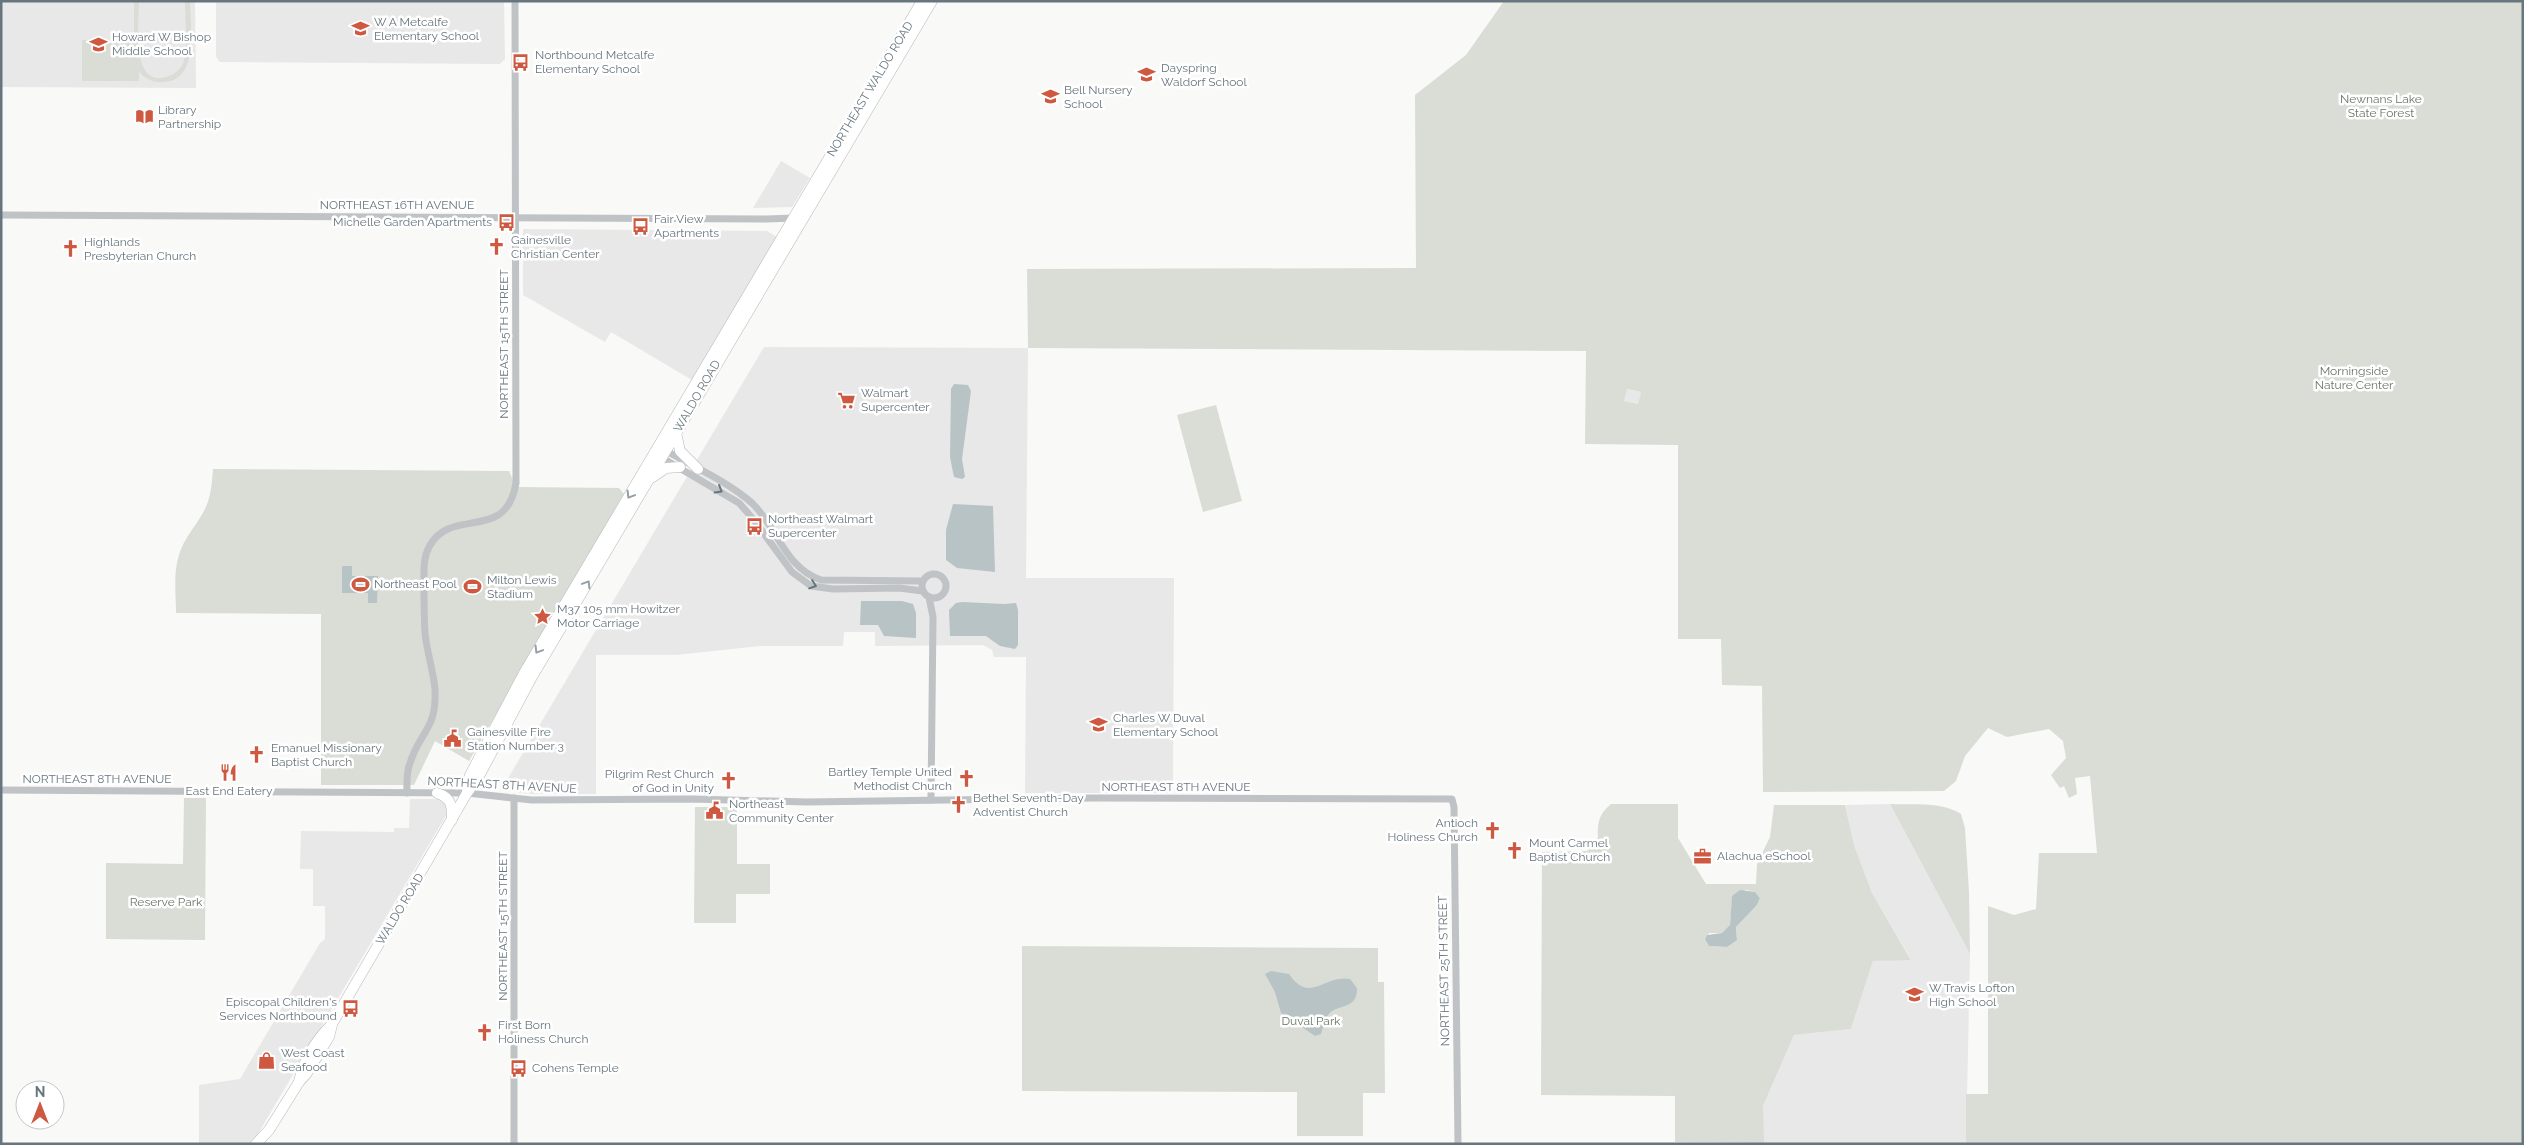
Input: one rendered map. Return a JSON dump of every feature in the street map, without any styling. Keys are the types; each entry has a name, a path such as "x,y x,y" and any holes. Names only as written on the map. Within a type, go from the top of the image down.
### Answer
{"highway":[{"name":"NORTHEAST WALDO ROAD","path":"818,177 922,1"},
{"name":"WALDO ROAD","path":"467,793 470,775 489,736 932,1"},
{"name":"WALDO ROAD","path":"256,1144 269,1130 298,1082 301,1070 322,1034 332,1024 467,793 478,778 532,677 648,481 660,452 676,433 800,218 818,177"},
{"path":"676,433 680,452 698,469"},
{"path":"648,481 666,468 680,467"},
{"path":"437,793 444,795 450,802 452,821"},
{"name":"WALDO ROAD","path":"265,1144 269,1130"}],"street":[{"name":"NORTHEAST 15TH STREET","path":"407,793 410,761 429,729 435,705 425,634 426,554 437,536 447,528 462,524 484,522 500,514 514,494 516,478 515,1"},
{"name":"NORTHEAST 16TH AVENUE","path":"1,215 800,218"},
{"path":"660,452 680,467 739,503 772,536 798,568 808,575 820,580 923,581 930,575 937,575 943,578 945,590 933,597"},
{"path":"660,452 698,469 748,500 772,536 792,572 812,586 834,589 893,588 922,591 933,597"},
{"path":"922,591 923,581"},
{"path":"931,800 933,597"},
{"name":"NORTHEAST 8TH AVENUE","path":"1,790 467,793 514,798 807,802 1452,799"},
{"name":"NORTHEAST 15TH STREET","path":"514,798 514,1144"},
{"name":"NORTHEAST 25TH STREET","path":"1452,799 1454,807 1458,1144"}],"shaded area":[{"name":"Howard W Bishop Middle School","path":"1,1 195,1 196,88 1,87"},
{"name":"W A Metcalfe Elementary School","path":"216,1 504,1 505,59 500,64 220,62 216,57"},
{"path":"781,161 810,178 792,207 753,208"},
{"path":"523,229 767,231 777,237 692,380 611,332 605,342 523,295"},
{"path":"764,347 1028,348 1026,578 1174,578 1173,793 1025,793 1026,657 994,657 992,650 983,645 875,646 875,632 844,632 843,646 760,646 676,655 596,655 596,794 532,794 501,790"},
{"path":"954,384 968,385 971,391 962,459 965,477 962,479 954,477 950,457 951,389"},
{"path":"1626,389 1641,392 1638,404 1624,401"},
{"path":"953,504 993,506 995,572 957,568 946,560 946,530"},
{"name":"Northeast Pool","path":"342,566 352,566 352,576 378,576 377,603 368,603 368,593 342,593"},
{"path":"861,601 902,601 913,604 916,613 916,638 884,636 878,625 860,625"},
{"path":"956,603 1016,603 1018,610 1018,645 1015,649 1000,646 986,636 950,636 949,610"},
{"path":"410,799 444,799 448,802 447,814 252,1144 199,1144 199,1085 240,1079 320,943 325,939 325,906 313,906 313,869 300,869 301,831 394,832 394,828 409,828"},
{"name":"W Travis Lofton High School","path":"1890,804 1970,954 1966,1144 1675,1144 1763,1142 1763,1106 1794,1035 1851,1029 1873,961 1911,959 1872,893 1854,845 1845,805"},
{"path":"1740,890 1755,892 1760,898 1757,905 1736,927 1737,940 1727,947 1709,946 1705,939 1707,935 1722,933 1730,925 1732,896"},
{"path":"1271,971 1289,974 1297,983 1311,988 1332,980 1350,979 1357,988 1355,999 1353,1002 1332,1011 1325,1021 1321,1034 1315,1036 1281,1013 1275,992 1265,974"}],"green space":[{"path":"134,1 139,1 138,38 142,64 148,74 157,78 172,75 182,65 186,45 185,1 190,1 190,50 188,62 183,72 175,79 164,82 150,80 139,72 139,81 82,81 82,40 134,40"},
{"path":"1504,1 2523,1 2523,1144 1966,1144 1966,1094 1988,1094 1988,906 2014,915 2036,909 2039,853 2097,853 2090,776 2075,778 2077,794 2069,798 2064,786 2060,788 2051,775 2066,758 2063,741 2049,729 2007,737 1988,728 1965,756 1956,781 1944,791 1763,792 1762,686 1722,685 1721,639 1678,639 1678,445 1585,444 1586,351 1028,348 1027,269 1416,268 1415,95 1466,55","holes":["1627,389 1641,392 1638,404 1624,401"]},
{"path":"1216,405 1242,501 1203,512 1177,415"},
{"path":"213,469 509,471 516,487 619,488 624,494 469,761 435,741 414,785 321,785 321,614 176,613 175,576 177,562 184,543 208,501"},
{"name":"Reserve Park","path":"184,798 206,798 205,940 106,939 106,863 183,864"},
{"path":"1611,804 1678,804 1678,838 1706,884 1756,884 1757,864 1770,837 1774,805 1845,805 1854,845 1872,893 1911,960 1873,961 1851,1029 1794,1035 1763,1106 1764,1143 1675,1142 1675,1096 1541,1095 1542,852 1587,851 1598,838 1600,819 1604,811","holes":["1746,890 1755,892 1760,898 1757,905 1736,927 1737,939 1727,947 1709,946 1705,938 1709,933 1722,933 1730,926 1732,899"]},
{"path":"1890,804 1936,805 1961,814 1965,828 1970,954"},
{"path":"695,807 737,807 737,864 770,864 770,894 736,894 736,923 694,923"},
{"name":"Duval Park","path":"1022,946 1378,948 1378,982 1384,982 1385,1093 1363,1093 1363,1136 1297,1136 1297,1092 1022,1091"}],"place":[{"name":"W A Metcalfe Elementary School","path":"360,29"},
{"name":"Howard W Bishop Middle School","path":"98,44"},
{"name":"Northbound Metcalfe Elementary School","path":"521,62"},
{"name":"Dayspring Waldorf School","path":"1147,75"},
{"name":"Bell Nursery School","path":"1050,97"},
{"name":"Library Partnership","path":"144,117"},
{"name":"Michelle Garden Apartments","path":"506,222"},
{"name":"Fair View Apartments","path":"640,226"},
{"name":"Gainesville Christian Center","path":"497,247"},
{"name":"Highlands Presbyterian Church","path":"70,249"},
{"name":"Walmart Supercenter","path":"847,400"},
{"name":"Northeast Walmart Supercenter","path":"754,526"},
{"name":"Northeast Pool","path":"360,584"},
{"name":"Milton Lewis Stadium","path":"473,587"},
{"name":"M37 105 mm Howitzer Motor Carriage","path":"543,616"},
{"name":"Charles W Duval Elementary School","path":"1099,725"},
{"name":"Gainesville Fire Station Number 3","path":"453,739"},
{"name":"Emanuel Missionary Baptist Church","path":"257,755"},
{"name":"East End Eatery","path":"229,772"},
{"name":"Bartley Temple United Methodist Church","path":"966,779"},
{"name":"Pilgrim Rest Church of God in Unity","path":"728,781"},
{"name":"Bethel Seventh-Day Adventist Church","path":"959,805"},
{"name":"Northeast Community Center","path":"715,811"},
{"name":"Antioch Holiness Church","path":"1492,830"},
{"name":"Mount Carmel Baptist Church","path":"1515,850"},
{"name":"Alachua eSchool","path":"1703,856"},
{"name":"W Travis Lofton High School","path":"1915,995"},
{"name":"Episcopal Children's Services Northbound","path":"351,1009"},
{"name":"First Born Holiness Church","path":"484,1032"},
{"name":"West Coast Seafood","path":"267,1060"},
{"name":"Cohens Temple","path":"518,1068"}],"park label":[{"name":"Newnans Lake State Forest","path":"2381,106"},
{"name":"Morningside Nature Center","path":"2354,378"}]}
